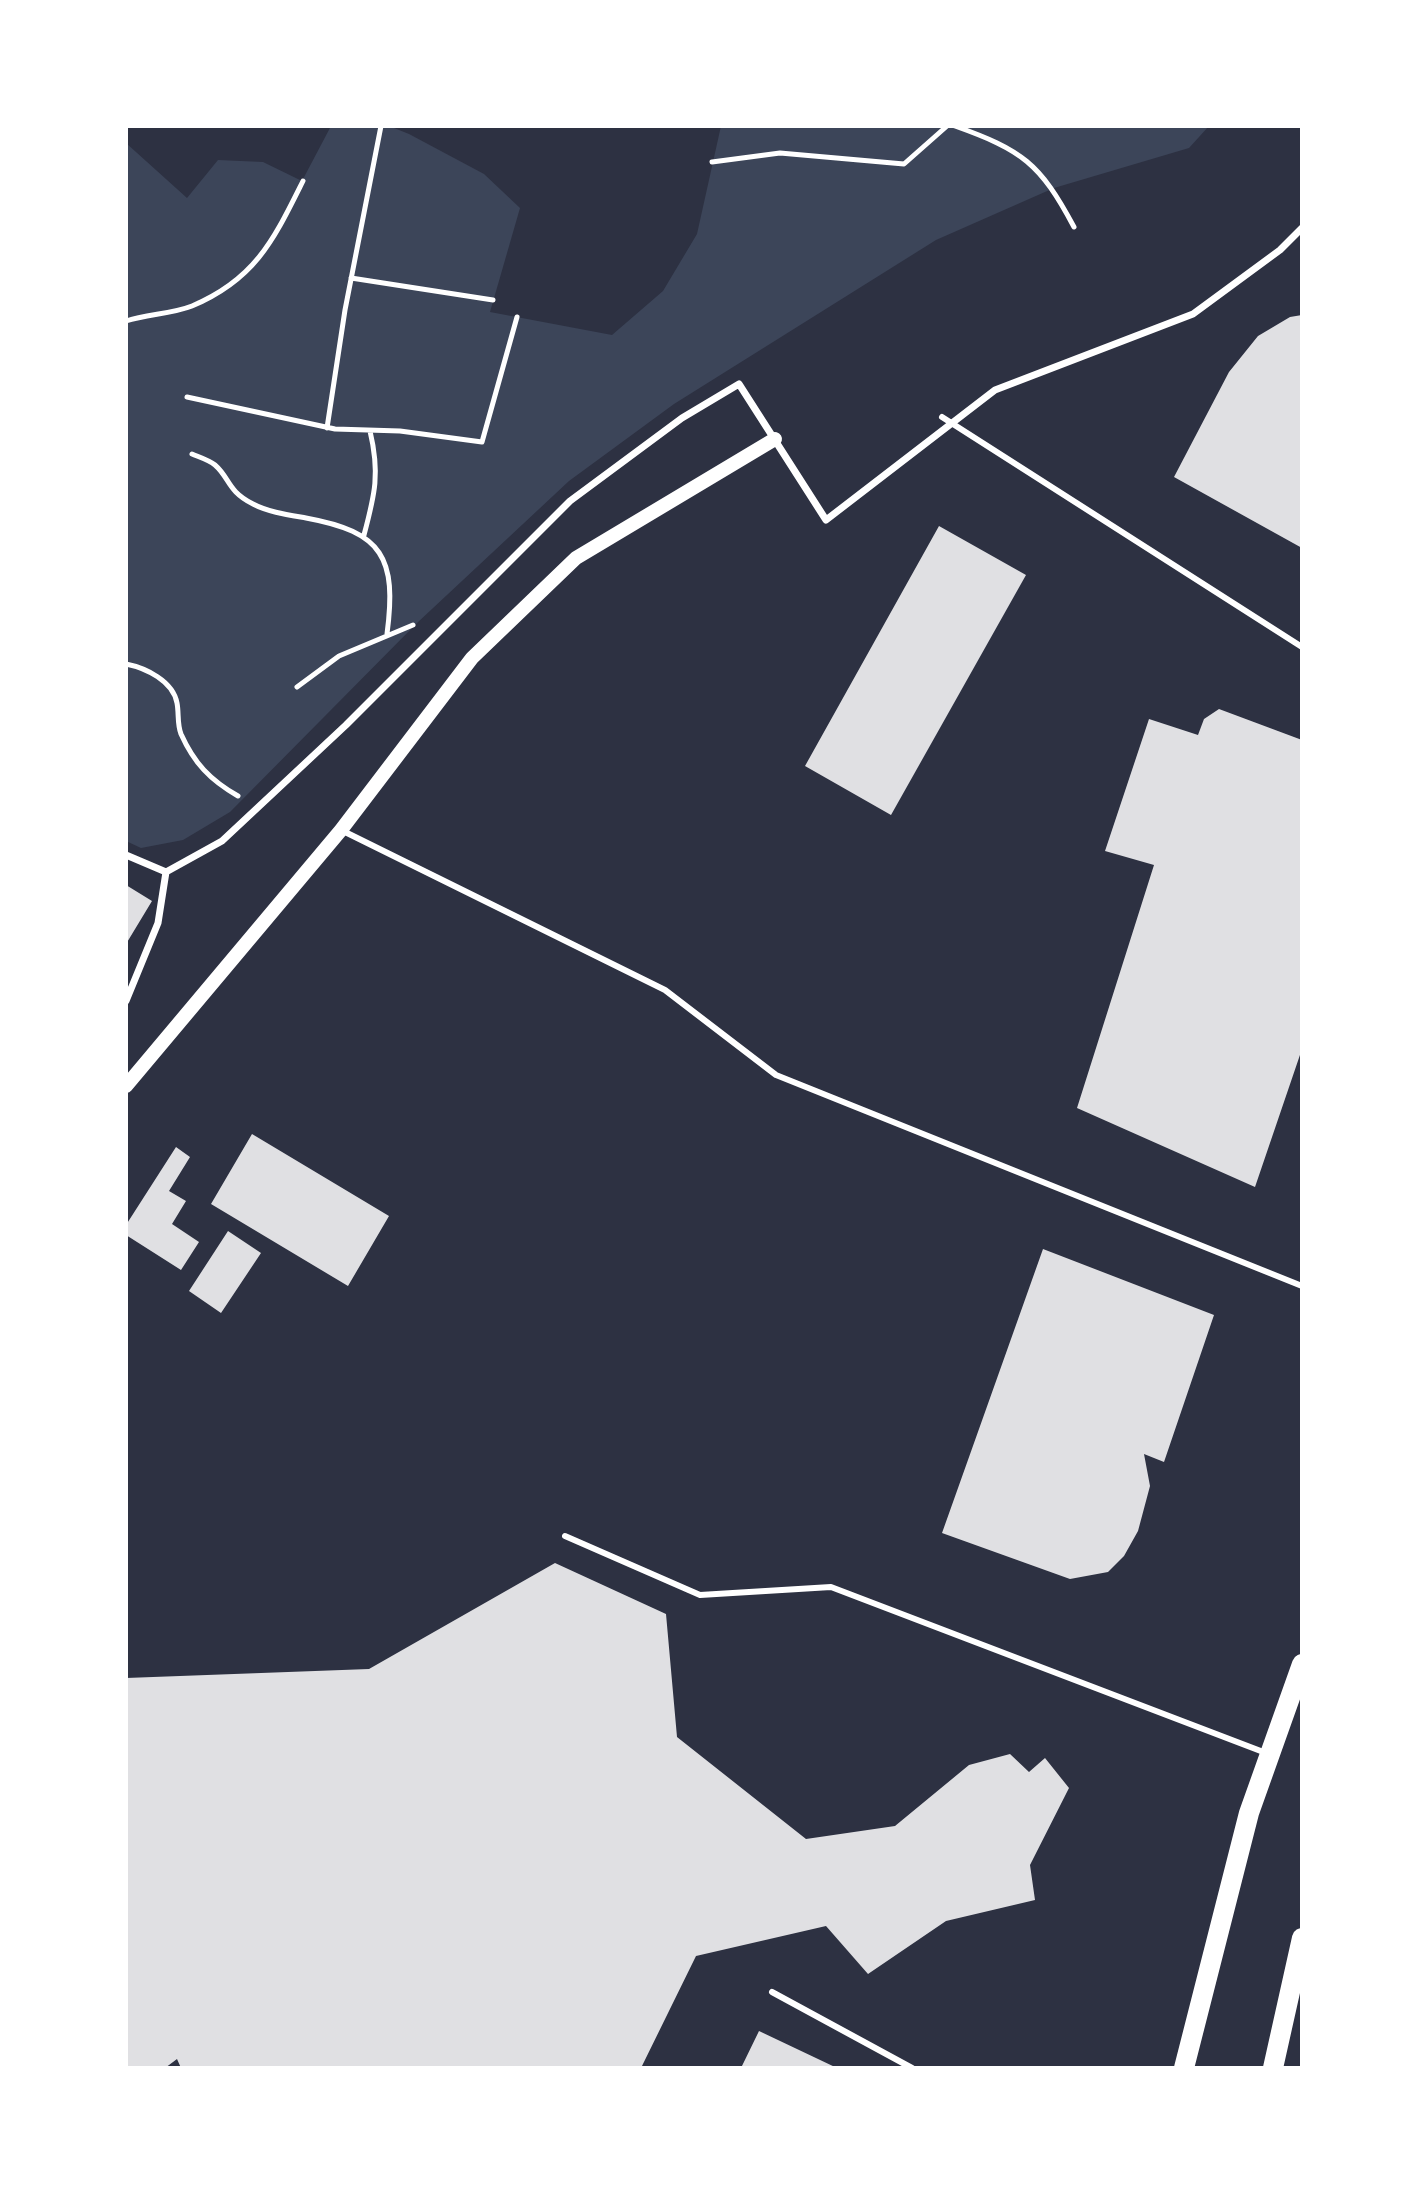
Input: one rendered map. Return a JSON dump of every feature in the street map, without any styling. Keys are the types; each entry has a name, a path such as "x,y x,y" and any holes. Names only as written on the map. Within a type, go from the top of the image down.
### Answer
{"main road":[{"path":"1184,2068 1249,1813 1302,1664"},
{"path":"1273,2068 1302,1938"}],"street":[{"path":"166,872 222,841 346,725 570,501 682,418 739,384 826,520 995,390 1193,314 1280,250 1302,228"},
{"path":"126,1086 341,830 472,658 576,558 775,439"},
{"path":"126,855 166,872"},
{"path":"126,1001 158,923 166,872"}],"lane":[{"path":"942,417 1302,647"},
{"path":"341,830 665,990 776,1075 1302,1286"},
{"path":"565,1536 700,1595 831,1587 1269,1755"},
{"path":"772,1992 912,2068"}],"path":[{"path":"327,428 351,278 381,126"},
{"path":"712,162 780,153 904,164 947,126"},
{"path":"955,126 1008,146 1017,153 1054,188 1074,227"},
{"path":"126,321 191,307 247,273 266,252 303,181"},
{"path":"351,278 493,300"},
{"path":"187,397 327,428 482,442 517,317"},
{"path":"364,535 377,476 370,430"},
{"path":"192,454 215,465 230,489 254,505 337,524 364,535 378,548 385,565 390,594 387,634"},
{"path":"297,687 339,656 387,634 417,623 446,624"},
{"path":"126,664 166,681 177,700 179,730 194,759 209,779 242,799"}],"shaded area":[{"path":"331,126 389,126 409,134 484,174 520,208 490,312 612,335 663,291 697,234 721,126 1209,126 1189,148 1054,188 936,240 674,404 569,481 417,623 230,812 183,840 141,848 126,841 126,143 187,198 218,160 263,162 302,181"}],"building":[{"path":"1302,315 1302,548 1174,477 1229,372 1258,336 1290,317"},
{"path":"939,526 1026,575 891,815 805,766"},
{"path":"1219,709 1302,740 1302,1049 1255,1187 1077,1108 1154,865 1105,851 1149,719 1198,735 1204,719"},
{"path":"126,885 152,901 126,944"},
{"path":"252,1134 389,1216 348,1286 211,1204"},
{"path":"176,1147 190,1157 169,1191 186,1201 172,1224 199,1242 181,1270 126,1235 126,1225"},
{"path":"228,1231 261,1253 221,1313 189,1291"},
{"path":"1043,1249 1214,1315 1164,1462 1144,1454 1150,1486 1138,1531 1124,1556 1108,1572 1070,1579 942,1533"},
{"path":"555,1563 666,1614 677,1737 806,1839 895,1826 969,1765 1010,1754 1029,1772 1045,1758 1069,1788 1030,1865 1035,1900 946,1921 868,1974 826,1926 696,1956 641,2068 181,2068 177,2059 165,2068 126,2068 126,1678 369,1669"},
{"path":"759,2031 837,2068 741,2068"}]}
